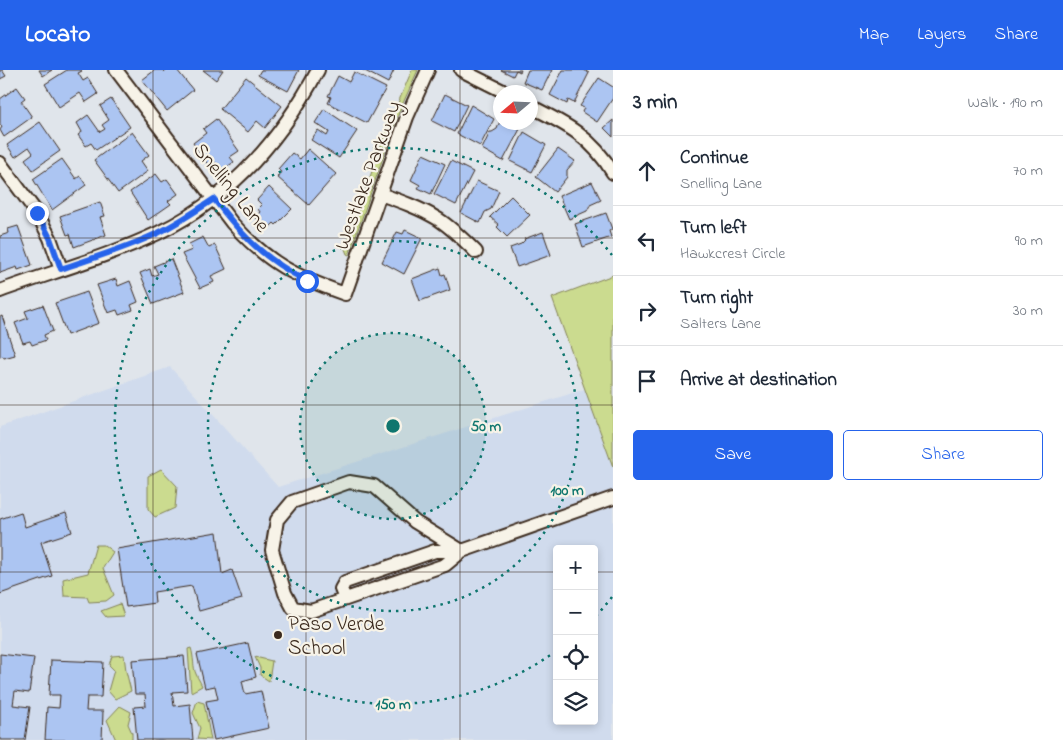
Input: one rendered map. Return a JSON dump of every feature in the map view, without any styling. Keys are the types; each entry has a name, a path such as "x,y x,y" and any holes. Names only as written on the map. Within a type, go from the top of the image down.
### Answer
{"street":[{"path":"0,291 132,244 185,218 214,199 251,166 271,144 289,120 318,70"},
{"name":"Westlake Parkway","path":"346,294 407,117 428,70"},
{"path":"461,70 493,86"},
{"name":"Snelling Lane","path":"118,71 214,199 250,243 267,258 284,269 307,281 346,294"},
{"path":"538,110 574,129 585,138 606,160 613,173"},
{"path":"0,163 44,225 61,269"},
{"path":"380,194 418,208 438,219 476,252"},
{"path":"462,551 416,522 374,486 349,482 292,502 278,520 272,550 284,593 293,608 311,611 445,565 462,551 613,498"}],"shaded area":[{"name":"Paso Verde School","path":"170,367 278,487 585,389 613,467 613,740 0,740 0,427"}],"green space":[{"path":"412,70 418,70 399,112 349,255 345,249 386,131"},
{"path":"613,275 613,467 552,298"},
{"path":"161,469 177,486 175,508 155,517 148,509 148,476"},
{"path":"96,545 104,545 113,552 103,568 114,595 106,601 89,602 87,597 64,596 63,579 88,573"},
{"path":"120,604 124,616 106,617 101,611"},
{"path":"191,648 195,672 202,686 191,692 188,649"},
{"path":"124,655 131,691 115,699 108,691 114,670 109,665 112,656"},
{"path":"255,657 272,661 269,681 260,675 260,668"},
{"path":"197,701 204,703 211,740 197,739 200,728 193,713"},
{"path":"120,706 131,712 128,724 132,733 132,740 116,740 107,720"}],"building":[{"path":"0,70 6,76 0,79"},
{"path":"39,70 52,70 43,76"},
{"path":"67,70 81,70 78,73 83,81 88,78 98,94 86,102 80,93 59,107 45,84"},
{"path":"155,70 163,70 164,72 166,70 177,70 193,90 167,111 142,80"},
{"path":"203,70 223,70 216,80"},
{"path":"261,70 299,70 288,91 258,75"},
{"path":"363,70 394,70 388,83"},
{"path":"501,70 516,70 513,76"},
{"path":"528,70 552,70 542,90 538,88 538,85 530,85 523,82"},
{"path":"563,70 584,70 589,73 574,103 568,100 567,104 550,95"},
{"path":"354,72 386,88 367,123 328,103 331,97 328,96 338,76 349,82"},
{"path":"246,77 282,106 265,128 257,121 248,132 220,109"},
{"path":"599,78 613,87 613,98 597,122 582,112 584,108 580,106"},
{"path":"17,87 25,98 21,101 32,117 4,137 0,130 2,127 0,124 0,99"},
{"path":"445,94 467,105 454,132 432,121"},
{"path":"111,99 130,127 96,150 91,143 86,146 78,135 82,132 77,123 88,115 100,132 105,129 102,125 109,120 100,106"},
{"path":"471,105 493,118 480,146 457,134"},
{"path":"324,109 357,131 339,158 311,140 318,130 327,136 329,132 315,123"},
{"path":"216,119 239,151 230,157 234,162 221,171 215,162 209,166 193,143 206,133 203,129"},
{"path":"613,120 613,137 604,128"},
{"path":"40,122 60,151 33,170 25,159 33,153 29,147 15,157 7,145"},
{"path":"495,130 519,130 503,161 482,149 490,132"},
{"path":"132,132 149,155 141,161 148,171 118,193 94,160"},
{"path":"524,132 546,145 532,172 510,161"},
{"path":"308,149 336,174 309,205 277,177 281,172 278,169 292,153 300,159"},
{"path":"558,149 575,161 567,170 567,177 555,192 536,177"},
{"path":"423,154 445,164 431,194 418,188 420,185 411,180"},
{"path":"62,159 76,179 80,176 86,185 52,210 33,179"},
{"path":"451,161 473,172 456,205 434,194"},
{"path":"156,174 162,182 167,179 178,194 168,201 171,204 148,220 130,192"},
{"path":"477,181 499,191 491,209 485,212 480,223 461,213"},
{"path":"592,182 601,200 590,205 587,211 569,219 559,196"},
{"path":"269,187 292,209 276,225 274,223 268,229 255,217 260,212 258,209 262,205 257,200"},
{"path":"511,196 530,215 507,237 497,227 499,225 490,217"},
{"path":"100,202 105,216 100,217 106,235 74,247 70,234 67,235 60,216"},
{"path":"606,213 612,229 609,231 611,237 583,247 575,224"},
{"path":"18,226 32,265 18,270 17,267 0,273 0,236 9,233 8,229"},
{"path":"405,230 422,238 404,274 382,262 397,232 403,234"},
{"path":"543,232 551,255 517,267 510,248 521,244 524,239"},
{"path":"203,237 209,248 215,245 226,269 211,276 214,282 200,288 182,254 192,250 189,244"},
{"path":"171,259 184,292 153,304 140,273 150,269 152,276 158,274 154,266"},
{"path":"440,268 442,275 445,274 450,290 420,301 412,279"},
{"path":"116,279 118,286 130,281 138,302 131,305 133,310 119,315 117,310 108,313 97,285"},
{"path":"87,292 99,323 67,335 55,303"},
{"path":"43,305 53,331 44,335 46,340 32,345 30,341 23,343 15,323 28,318 25,311"},
{"path":"2,316 15,355 4,358 3,356 0,357 0,317"},
{"path":"21,512 25,527 66,513 72,532 41,542 52,576 0,594 0,519"},
{"path":"217,532 222,574 232,570 242,599 199,611 192,586 154,592 155,603 126,607 117,549"},
{"path":"248,643 256,677 242,681 245,694 261,691 269,728 214,740 206,701 218,699 215,686 205,688 197,654"},
{"path":"0,654 34,658 29,693 15,691 13,705 30,707 25,740 0,740"},
{"path":"184,656 187,691 172,692 174,706 190,704 193,740 137,740 134,707 146,706 145,694 135,694 132,660"},
{"path":"51,660 103,662 101,697 87,697 86,711 103,711 102,740 45,740 47,707 59,708 60,695 49,695"}],"place":[{"name":"Paso Verde School","path":"278,635"}],"route":[{"path":"37,213 50,238 61,269 132,244 159,232 214,199 232,223 267,258 307,281"}]}
